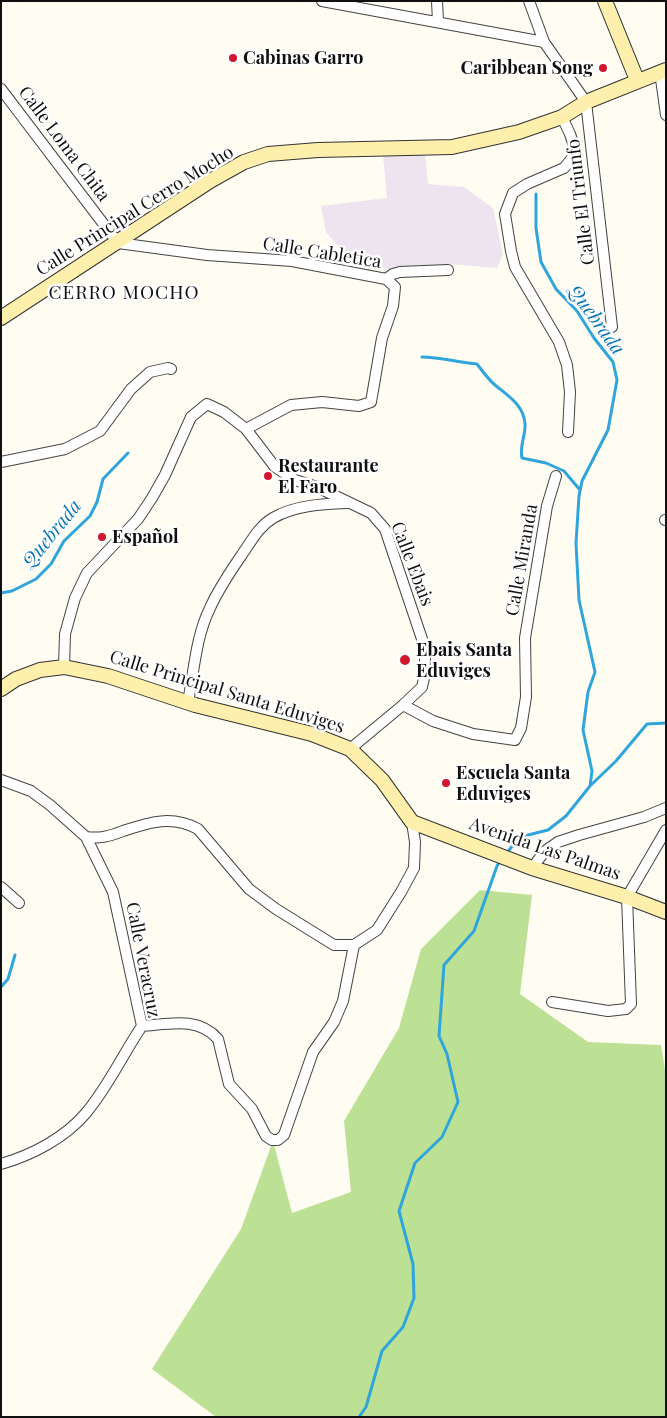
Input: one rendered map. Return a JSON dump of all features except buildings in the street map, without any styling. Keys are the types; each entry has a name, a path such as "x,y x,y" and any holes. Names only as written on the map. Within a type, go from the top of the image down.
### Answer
{"street":[{"path":"322,1 362,5 438,22 544,42"},
{"path":"437,1 438,22"},
{"path":"529,1 544,42 586,102"},
{"path":"608,2 637,80"},
{"path":"663,71 666,114"},
{"name":"Calle Principal Cerro Mocho","path":"1,318 210,181 244,162 268,154 318,150 452,147 519,132 562,117 586,102 663,71"},
{"name":"Calle Loma Chita","path":"1,89 118,243"},
{"name":"Calle El Triunfo","path":"586,102 612,327"},
{"path":"562,117 575,149 572,157 564,168 527,184 512,193 505,214 515,267 559,342 567,365 570,392 568,432"},
{"name":"Calle Cabletica","path":"118,243 207,255 292,261 386,279 395,287 393,306 382,338 371,402 359,406 322,402 291,405 246,429"},
{"path":"386,279 392,274 400,272 448,270"},
{"path":"1,462 65,449 100,431 131,389 150,372 171,369"},
{"path":"64,666 66,634 75,598 87,573 138,519 152,498 165,475 191,417 208,404 224,412 246,429"},
{"name":"Calle Ebais","path":"246,429 274,467 295,480 371,513 385,529 422,639 425,659 422,687 350,749"},
{"name":"Calle Miranda","path":"403,705 433,721 473,734 515,740 521,728 526,697 525,638 548,506 556,476"},
{"path":"188,702 200,639 209,609 234,566 259,529 274,518 293,511 319,504 351,503"},
{"name":"Calle Principal Santa Eduviges","path":"1,689 16,679 40,670 64,666 108,676 195,705 312,734 350,749 382,780 412,822"},
{"name":"Calle Veracruz","path":"1,780 31,791 86,837 113,892 142,1026 86,1114 43,1147 1,1164"},
{"path":"532,868 545,851 558,842 579,834 644,817 666,808"},
{"path":"86,837 107,838 140,826 159,822 179,821 187,824 198,829 249,889 270,905 334,945 354,945 377,930 414,868 416,842 412,822"},
{"name":"Avenida Las Palmas","path":"412,822 532,868 627,897 666,912"},
{"path":"552,1002 608,1012 626,1009 631,1004 627,897 666,830"},
{"path":"1,886 19,903"},
{"path":"142,1026 191,1023 213,1034 218,1040 229,1084 252,1108 266,1136 272,1140 278,1140 284,1135 312,1052 334,1022 343,1001 354,945"}],"shaded area":[{"path":"425,154 428,184 464,187 493,208 503,254 497,268 449,264 388,269 353,264 326,232 321,206 387,198 383,156"}],"green space":[{"path":"480,890 532,895 520,994 588,1042 661,1045 666,1075 666,1417 216,1417 152,1369 241,1229 273,1141 292,1213 351,1192 344,1121 399,1028 421,949"}],"waterway":[{"name":"Quebrada","path":"536,194 536,228 541,262 556,289 577,311 594,338 613,362 617,380 608,430 582,481 579,496 576,543 579,600 595,672 588,692 583,730 592,771 590,786"},
{"name":"Quebrada","path":"422,357 477,364 490,380 514,401 522,411 525,424 521,449 522,458 546,463 564,471 580,490"},
{"name":"Quebrada","path":"1,593 12,591 36,579 51,564 64,541 90,516 97,502 103,479 128,453"},
{"name":"Quebrada","path":"506,854 513,845 528,835 548,830 566,816 590,786 616,761 647,724 666,723"},
{"path":"359,1417 366,1407 382,1351 403,1327 414,1298 413,1264 399,1211 415,1163 442,1137 458,1102 447,1054 439,1036 444,965 474,931 500,861"},
{"name":"Quebrada","path":"1,987 8,979 15,955"}],"place":[{"name":"Cabinas Garro","path":"233,58"},
{"name":"Caribbean Song","path":"603,68"},
{"name":"Restaurante El Faro","path":"268,476"},
{"name":"Español","path":"102,537"},
{"name":"Ebais Santa Eduviges","path":"405,660"},
{"name":"Escuela Santa Eduviges","path":"446,783"}],"district":[{"name":"CERRO MOCHO","path":"124,293"}]}
